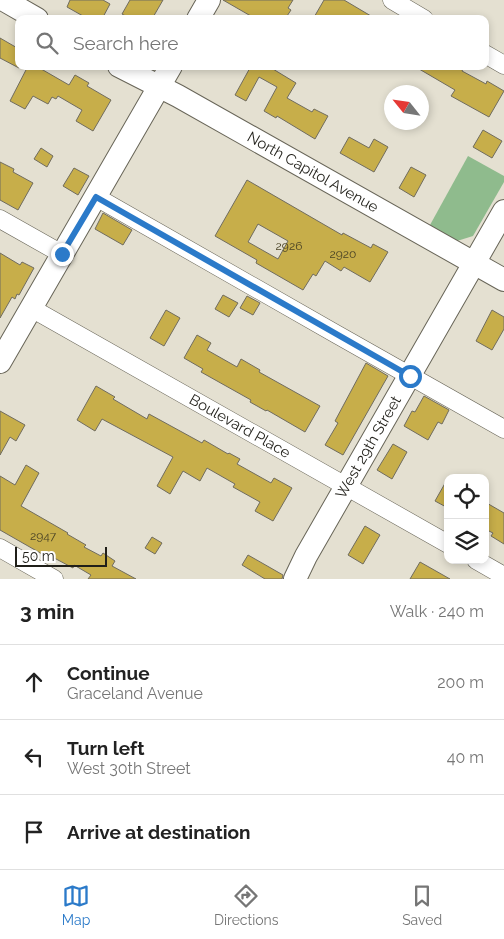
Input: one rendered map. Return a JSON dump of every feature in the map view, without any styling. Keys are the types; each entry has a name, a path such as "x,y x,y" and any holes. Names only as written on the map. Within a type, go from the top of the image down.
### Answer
{"main road":[{"path":"4,0 30,15"},
{"path":"200,15 209,0"},
{"name":"North Capitol Avenue","path":"127,70 178,96 504,280"},
{"path":"0,362 169,70"},
{"name":"West 29th Street","path":"295,579 306,556 504,212"}],"street":[{"path":"392,0 417,15"},
{"path":"489,56 504,65"},
{"path":"96,197 504,429"},
{"path":"0,219 62,254"},
{"name":"Boulevard Place","path":"31,308 444,542"},
{"path":"0,548 54,579"},
{"path":"483,564 504,576"}],"green space":[{"path":"468,156 504,176 504,182 473,236 457,241 430,225"}],"building":[{"path":"70,0 103,0 110,4 104,15 81,15 67,7"},
{"path":"130,0 163,0 154,15 122,14"},
{"path":"223,0 293,0 288,8 291,10 288,15 249,15"},
{"path":"324,0 344,0 369,15 315,15"},
{"path":"0,38 15,47 15,66 0,58"},
{"path":"26,70 43,70 69,85 75,75 89,83 87,86 111,100 93,131 76,121 82,110 58,96 56,99 52,97 48,104 33,96 25,109 10,101"},
{"path":"249,70 275,70 296,83 287,98 312,112 314,109 328,116 315,139 277,116 276,118 264,111 277,87 259,77 246,101 235,95"},
{"path":"421,70 462,70 486,84 487,81 504,91 489,117 451,96 455,90"},
{"path":"483,130 502,141 492,158 473,147"},
{"path":"349,137 369,148 374,139 388,147 374,172 340,153"},
{"path":"41,148 53,156 47,167 34,159"},
{"path":"0,162 14,169 13,172 33,183 18,210 0,200"},
{"path":"411,167 426,175 414,197 399,188"},
{"path":"74,168 89,176 78,195 63,186"},
{"path":"247,180 342,235 343,233 371,248 373,244 388,252 370,282 344,267 341,271 325,261 316,276 313,274 303,290 256,263 257,260 215,236","holes":["258,224 288,241 278,259 248,242"]},
{"path":"103,213 132,230 123,245 95,229"},
{"path":"0,253 20,265 22,262 34,268 19,295 17,294 15,299 12,297 0,318"},
{"path":"223,295 238,303 229,317 215,309"},
{"path":"247,296 260,303 253,315 240,308"},
{"path":"166,310 180,318 164,346 150,338"},
{"path":"492,310 504,317 504,329 492,350 476,341"},
{"path":"197,335 211,343 207,350 237,367 241,359 260,370 259,372 320,406 305,432 250,402 251,400 201,372 203,369 184,358"},
{"path":"366,363 388,376 343,455 325,445 338,423 335,421"},
{"path":"96,386 115,397 113,399 147,419 149,414 202,443 204,440 240,459 237,464 271,483 274,478 292,488 273,521 255,511 260,502 233,487 235,484 207,468 200,481 183,471 170,494 157,486 173,457 102,419 95,431 77,420"},
{"path":"424,396 449,410 442,424 438,422 428,440 404,426 412,411 415,412"},
{"path":"0,411 25,425 16,441 10,437 0,455"},
{"path":"393,444 407,452 392,479 377,470"},
{"path":"26,465 39,473 21,506 68,533 86,545 84,547 101,556 103,553 115,561 112,566 136,579 88,579 91,575 74,565 73,568 43,552 42,554 0,530 0,476 15,485"},
{"path":"444,485 444,506 435,501"},
{"path":"489,504 504,513 504,544 491,536 493,533 489,531"},
{"path":"365,526 380,535 363,564 348,555"},
{"path":"152,537 162,543 155,554 145,548"},
{"path":"248,555 283,575 282,579 265,579 242,565"},
{"path":"420,562 450,579 410,579"}],"route":[{"path":"62,254 96,197 410,376"}]}
